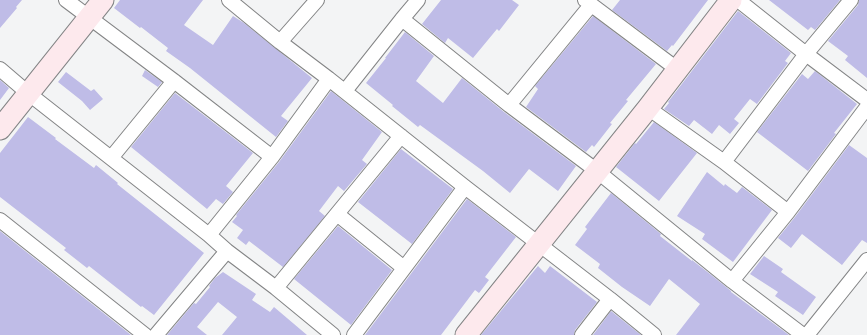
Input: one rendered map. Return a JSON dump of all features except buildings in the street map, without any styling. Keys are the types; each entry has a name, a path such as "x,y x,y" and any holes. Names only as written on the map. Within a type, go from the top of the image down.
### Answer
{"street":[{"path":"66,0 272,157"},
{"path":"0,129 103,0"},
{"path":"230,0 280,42 345,91 654,335"},
{"path":"280,42 316,0"},
{"path":"345,91 418,0"},
{"path":"466,335 648,108 731,0"},
{"path":"738,0 867,100"},
{"path":"724,162 806,54 851,0"},
{"path":"509,104 588,2 677,69"},
{"path":"402,19 509,104 597,171 732,281 803,335"},
{"path":"0,69 28,93 209,235 227,252 276,288 332,335"},
{"path":"209,235 272,157 329,79"},
{"path":"111,158 174,81"},
{"path":"732,281 788,212 867,107"},
{"path":"648,108 724,162 788,212"},
{"path":"276,288 401,136"},
{"path":"354,335 465,187"},
{"path":"337,214 404,268"},
{"path":"0,220 145,335"},
{"path":"156,335 227,252"},
{"path":"807,335 865,266"},
{"path":"582,335 610,299"}]}
